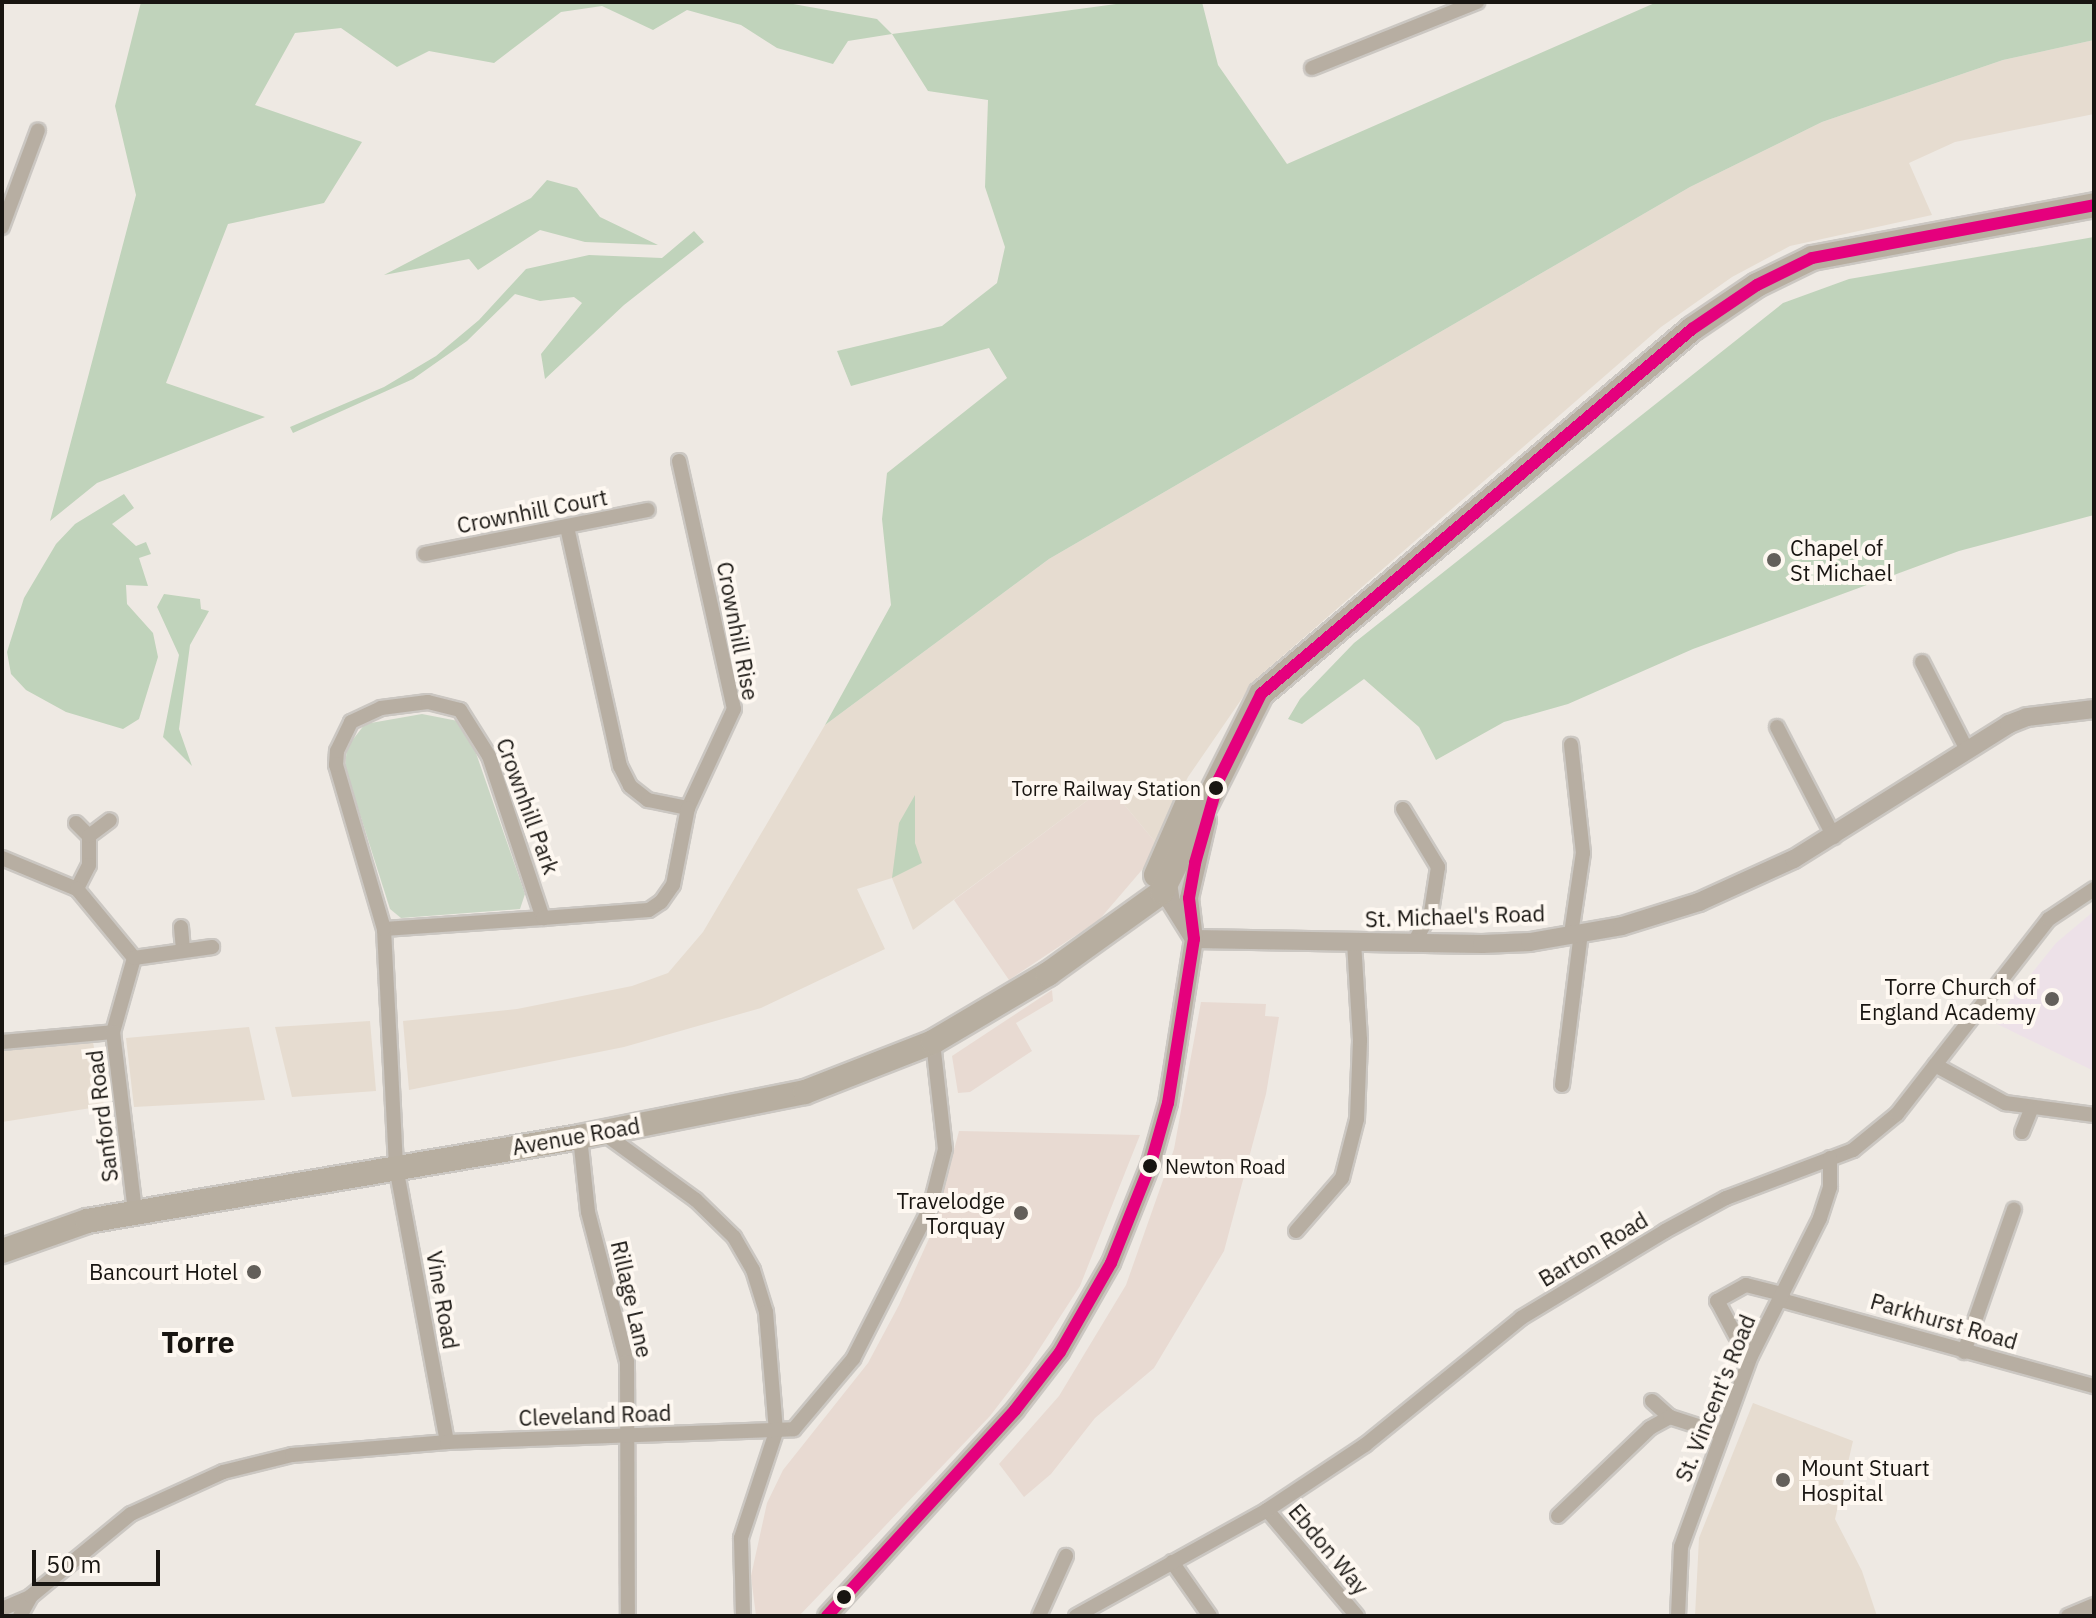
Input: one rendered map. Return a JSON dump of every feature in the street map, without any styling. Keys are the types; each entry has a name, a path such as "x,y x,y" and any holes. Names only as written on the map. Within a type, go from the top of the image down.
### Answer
{"main road":[{"path":"1172,838 1233,724 1261,694 1692,329 1757,285 1812,258 2094,205"},
{"path":"1219,779 1261,694"},
{"name":"Avenue Road","path":"1115,926 1172,838 1219,779"},
{"name":"Avenue Road","path":"2,1251 87,1221 591,1134 805,1092 933,1042 1004,1002 1142,909 1167,886 1172,838"}],"street":[{"path":"1312,68 1477,2"},
{"path":"2,227 38,130"},
{"name":"Crownhill Rise","path":"679,461 734,709 688,808"},
{"name":"Crownhill Court","path":"425,554 648,510"},
{"path":"384,929 649,910 661,902 673,885 688,808 648,800 630,786 620,766 567,527"},
{"path":"1922,662 1967,750"},
{"name":"Crownhill Park","path":"396,1166 384,929 336,765 337,751 351,722 381,708 411,702 460,710 477,731 543,918"},
{"name":"St. Michael's Road","path":"1194,939 1286,937 1354,943 1530,942 1622,926 1699,902 1834,837 1967,750 2027,717 2094,709"},
{"path":"1777,727 1834,837"},
{"path":"1562,1085 1583,853 1571,745"},
{"path":"827,1616 1015,1410 1060,1352 1097,1290 1132,1214 1168,1103 1194,939 1189,898 1219,779"},
{"path":"1403,809 1438,867 1431,912 1414,943"},
{"path":"89,836 110,820"},
{"path":"76,823 89,836 89,865 77,889"},
{"path":"2,858 77,889 134,958"},
{"path":"1167,886 1181,924"},
{"name":"Barton Road","path":"1076,1616 1267,1510 1365,1445 1521,1318 1726,1198 1853,1150 1897,1114 2049,919 2094,889"},
{"path":"1142,909 1165,913 1181,924 1194,939"},
{"path":"181,927 183,950"},
{"path":"1296,1231 1342,1178 1357,1119 1360,1040 1354,943"},
{"path":"134,958 212,947"},
{"path":"113,1032 134,958"},
{"name":"Sanford Road","path":"4,1040 113,1032 135,1212"},
{"name":"Cleveland Road","path":"20,1616 31,1596 131,1514 223,1472 292,1455 447,1442 776,1432 802,1422 853,1359 917,1240 941,1175 945,1149 933,1042"},
{"path":"1935,1065 2005,1103 2031,1110 2094,1115"},
{"path":"2022,1132 2031,1110"},
{"path":"591,1134 696,1200 740,1248 766,1312 776,1432 741,1538 743,1616"},
{"name":"Rillage Lane","path":"591,1134 588,1212 627,1362 628,1616"},
{"name":"St. Vincent's Road","path":"1678,1616 1681,1547 1720,1433 1820,1218 1830,1187 1830,1158"},
{"name":"Vine Road","path":"396,1166 447,1442"},
{"path":"1964,1352 1992,1247 2014,1209"},
{"name":"Parkhurst Road","path":"1736,1336 1717,1301 1746,1285 1964,1352 2094,1386"},
{"path":"1652,1401 1670,1417 1720,1433"},
{"path":"1558,1516 1650,1428 1670,1417"},
{"name":"Ebdon Way","path":"1267,1510 1357,1616"},
{"path":"1039,1616 1066,1556"},
{"path":"1172,1562 1210,1616"},
{"path":"2,1609 31,1596"},
{"path":"2068,1616 2094,1605"}],"shaded area":[{"path":"2094,40 2094,114 1955,142 1909,163 1932,215 1790,246 1732,277 1661,327 1254,681 1188,777 1156,843 1108,785 913,930 892,878 857,889 885,949 761,1008 624,1047 409,1090 403,1021 517,1009 632,986 668,973 703,932 825,725 1049,559 1690,187 1822,122 2003,60"},
{"path":"1108,785 1156,843 1147,864 1099,920 1009,980 954,900"},
{"name":"Torre Church of England Academy","path":"2094,911 2094,1071 1993,1022 2056,943"},
{"path":"1052,990 1053,1001 1016,1023 1032,1051 970,1092 958,1093 952,1056"},
{"path":"1201,1002 1266,1004 1265,1016 1279,1017 1266,1094 1224,1251 1154,1368 1095,1418 1051,1474 1024,1497 999,1464 1059,1396 1126,1285 1174,1149"},
{"path":"370,1021 376,1091 292,1097 275,1027"},
{"path":"249,1027 265,1100 134,1107 126,1038"},
{"path":"93,1042 104,1106 2,1122 2,1050"},
{"path":"959,1131 1140,1135 1080,1286 1029,1365 990,1416 799,1616 756,1616 751,1576 767,1503 783,1470 868,1363 899,1305 932,1232"},
{"name":"Mount Stuart Hospital","path":"1753,1403 1853,1441 1835,1519 1862,1571 1877,1616 1695,1616 1699,1538"}],"green space":[{"path":"141,2 782,2 877,19 892,34 848,41 833,64 777,48 741,25 687,10 653,30 602,6 561,12 494,63 429,51 397,67 341,28 295,33 255,105 362,142 324,203 228,224 166,383 265,417 97,483 50,521 136,195 115,106"},
{"path":"1131,2 1202,2 1218,65 1287,164 1657,2 2094,2 2094,40 2003,60 1822,122 1690,187 1049,559 825,725 891,605 882,519 887,473 1007,378 989,348 851,386 837,351 942,326 997,283 1005,247 985,187 988,100 928,91 892,34"},
{"path":"547,180 577,188 600,217 658,245 585,242 540,230 478,270 469,259 384,275 531,198"},
{"path":"694,231 704,242 624,305 545,379 541,354 582,303 574,297 540,301 515,294 467,341 413,379 293,433 290,427 384,387 436,356 479,320 526,269 589,255 662,258"},
{"path":"2094,237 2094,515 1959,551 1693,649 1568,704 1504,722 1436,760 1419,727 1364,679 1302,724 1288,719 1300,699 1354,643 1783,303 1849,279"},
{"path":"124,494 134,508 112,524 136,546 146,542 151,554 139,558 148,586 126,585 127,604 153,633 158,657 139,719 123,729 66,712 26,690 11,674 7,652 24,598 56,544 75,524"},
{"path":"164,594 200,599 201,609 209,611 190,645 179,729 192,766 163,737 179,655 157,607"},
{"path":"422,714 458,721 469,733 525,894 520,909 401,918 390,909 345,767 347,747 365,724"},
{"path":"915,795 915,843 922,863 892,878 899,823"}],"transit line":[{"path":"827,1616 1015,1410 1060,1352 1111,1263 1151,1163 1168,1103 1194,939 1189,898 1195,863 1219,779 1261,694 1692,329 1757,285 1812,258 2094,205"}],"place":[{"name":"Chapel of St Michael","path":"1774,560"},
{"name":"Torre Railway Station","path":"1216,788"},
{"name":"Torre Church of England Academy","path":"2052,999"},
{"name":"Newton Road","path":"1150,1166"},
{"name":"Travelodge Torquay","path":"1021,1213"},
{"name":"Bancourt Hotel","path":"254,1272"},
{"name":"Mount Stuart Hospital","path":"1783,1480"}],"district":[{"name":"Torre","path":"198,1342"}]}
